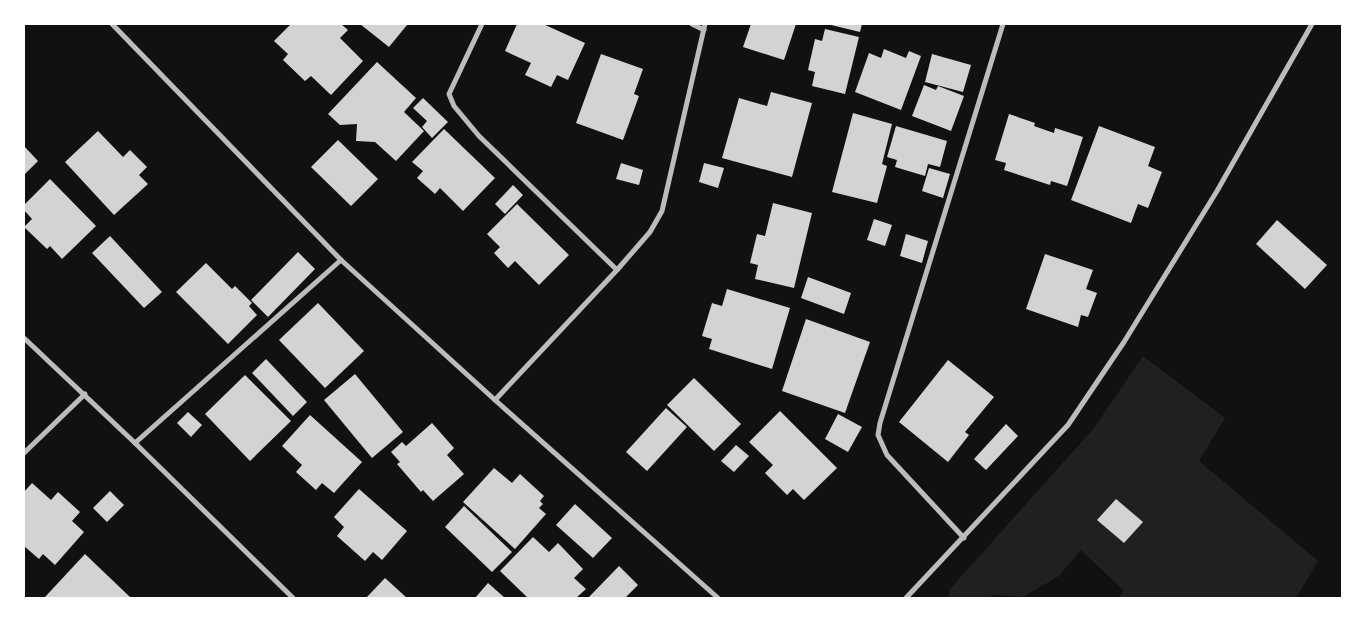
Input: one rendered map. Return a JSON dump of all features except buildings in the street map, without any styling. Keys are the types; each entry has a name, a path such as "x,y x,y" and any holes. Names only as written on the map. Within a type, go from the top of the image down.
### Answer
{"street":[{"path":"112,24 341,260 494,400 718,598"},
{"path":"482,24 449,94 454,106 479,136 617,270"},
{"path":"494,400 617,270 650,232 662,211 705,27 692,24"},
{"path":"964,538 887,455 878,435 880,423 1003,24"},
{"path":"906,598 1068,425 1124,342 1217,191 1312,24"},
{"path":"135,443 341,260"},
{"path":"24,338 135,443 293,598"},
{"path":"24,453 84,394"}],"shaded area":[{"path":"1143,356 1225,418 1199,461 1318,561 1296,598 1117,598 1124,591 1081,550 1059,576 1023,597 993,595 988,598 948,598 950,589 1094,428"}]}
